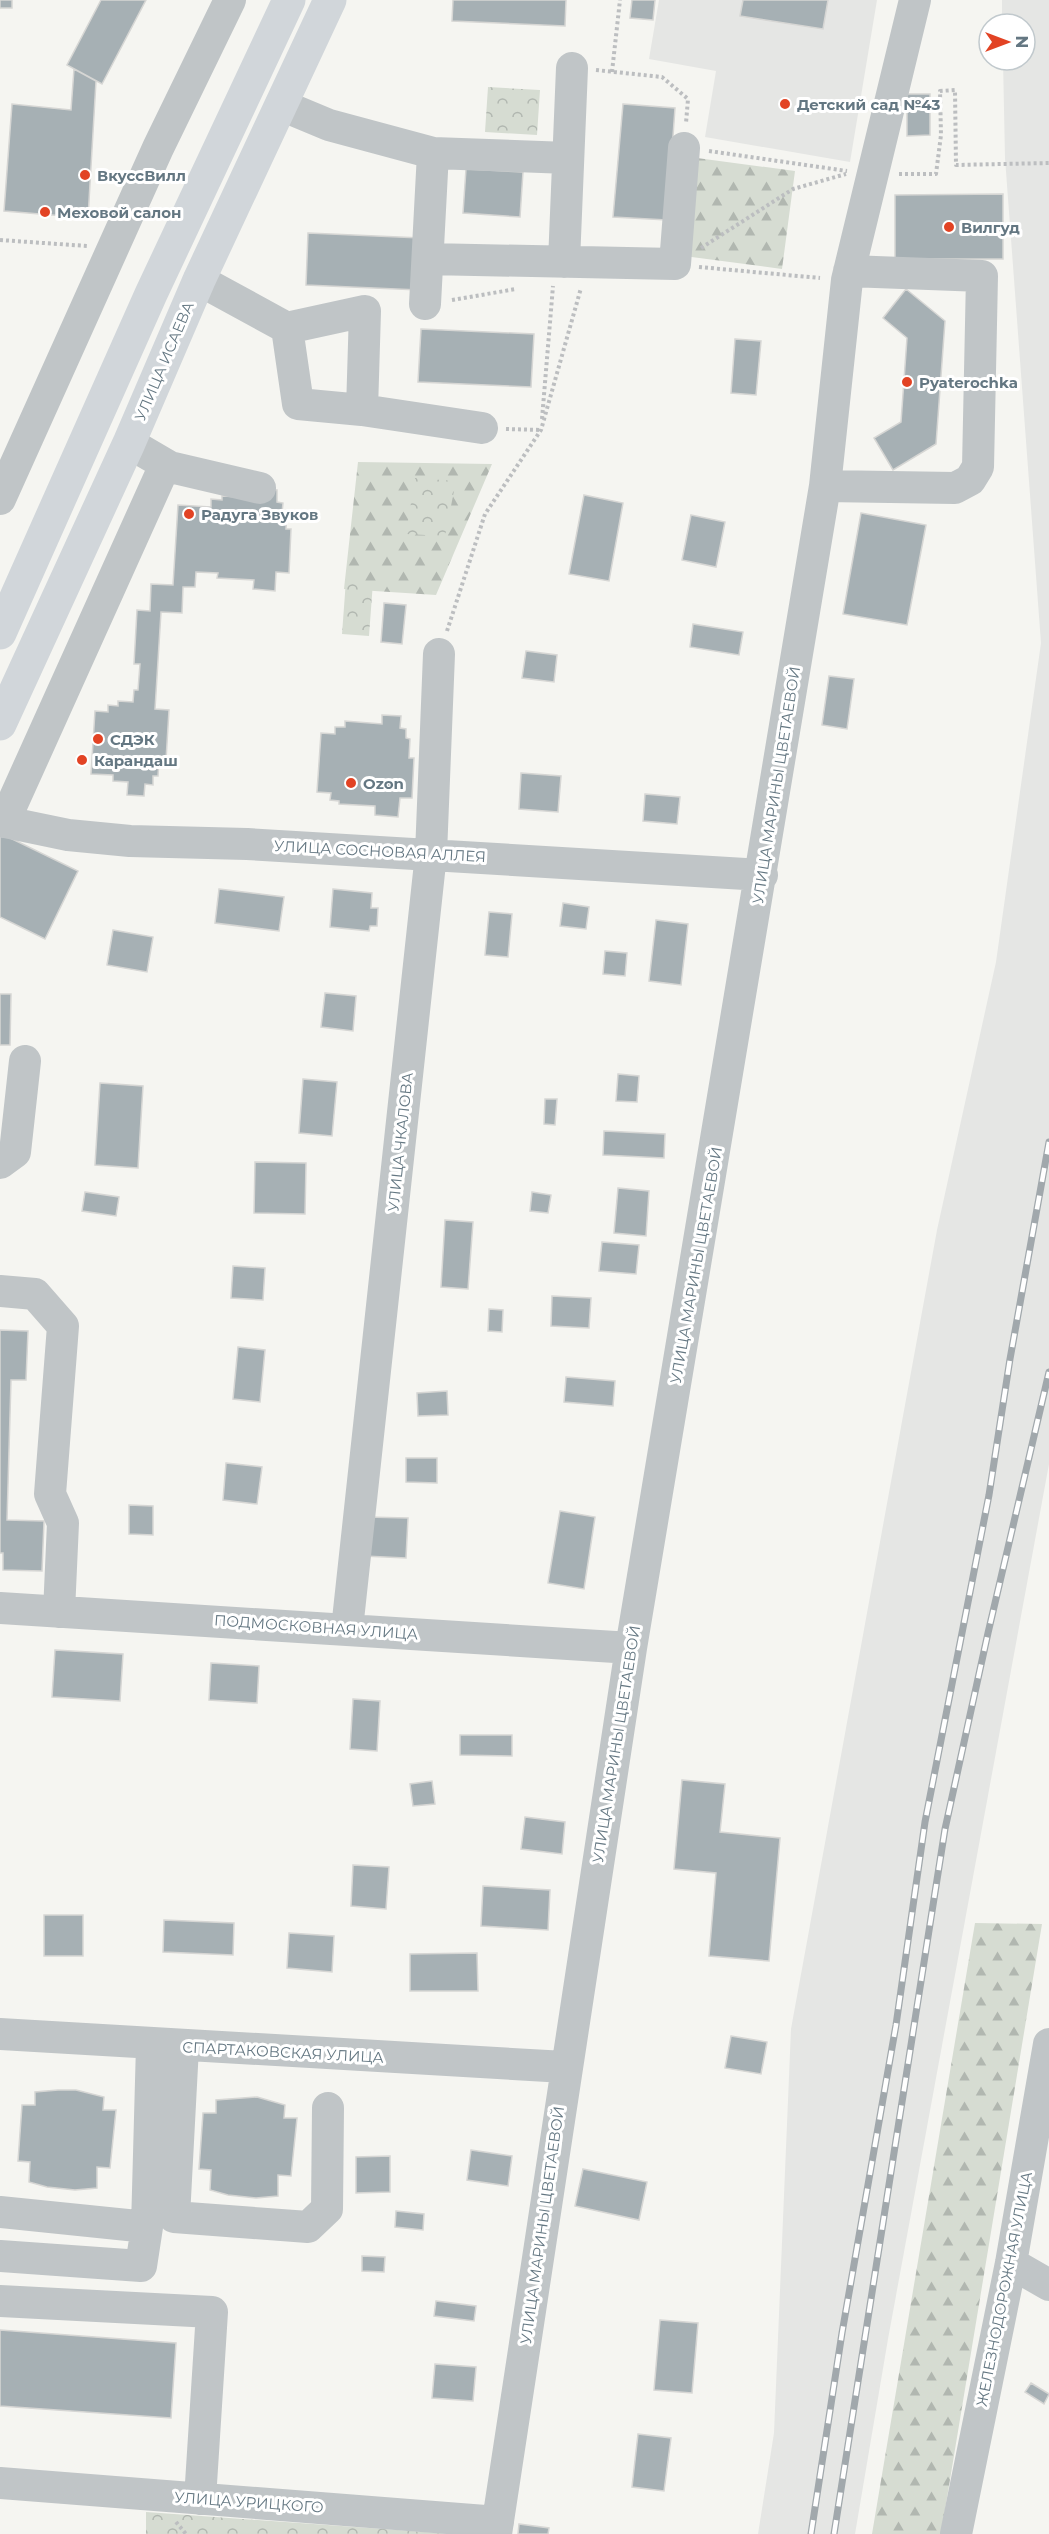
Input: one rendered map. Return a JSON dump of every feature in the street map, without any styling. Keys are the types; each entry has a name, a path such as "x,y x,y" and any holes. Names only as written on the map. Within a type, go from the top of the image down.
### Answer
{"main road":[{"path":"0,633 151,294 289,0"},
{"name":"УЛИЦА ИСАЕВА","path":"0,724 129,443 199,280 330,0"}],"street":[{"path":"0,499 158,148 230,0"},
{"name":"УЛИЦА МАРИНЫ ЦВЕТАЕВОЙ","path":"497,2528 631,1648 762,875 825,486 848,275 915,0"},
{"path":"563,278 572,68"},
{"path":"281,105 329,125 433,153 568,158"},
{"path":"428,259 563,278 675,264 684,148"},
{"path":"425,304 433,153"},
{"path":"825,486 955,488 970,480 978,467 982,276 848,275"},
{"path":"199,280 287,328 365,311 362,410"},
{"path":"287,328 298,404 362,410 482,428"},
{"path":"129,443 165,465 260,488"},
{"path":"2,821 165,465"},
{"name":"УЛИЦА ЧКАЛОВА","path":"347,1629 431,854 439,654"},
{"name":"УЛИЦА СОСНОВАЯ АЛЛЕЯ","path":"2,821 68,835 130,841 247,844 762,875"},
{"path":"0,1163 15,1152 25,1061"},
{"path":"0,1291 36,1293 63,1326 50,1494 63,1523 59,1612"},
{"name":"ПОДМОСКОВНАЯ УЛИЦА","path":"0,1608 631,1648"},
{"name":"СПАРТАКОВСКАЯ УЛИЦА","path":"0,2034 183,2047 566,2067"},
{"path":"0,2256 141,2266 147,2227 152,2044"},
{"name":"ЖЕЛЕЗНОДОРОЖНАЯ УЛИЦА","path":"956,2534 1011,2264 1049,2044"},
{"path":"183,2047 174,2217 308,2227 327,2209 328,2108"},
{"path":"0,2212 147,2227"},
{"path":"53,2260 58,2218"},
{"path":"1011,2264 1049,2284"},
{"path":"0,2301 212,2312 200,2499"},
{"name":"УЛИЦА УРИЦКОГО","path":"0,2483 200,2499 497,2528"}],"path":[{"path":"612,72 620,0"},
{"path":"572,68 662,77 688,99 684,148 852,172 793,189 675,264"},
{"path":"873,175 936,174 941,135 940,91 955,90 956,165 1049,163"},
{"path":"0,240 113,248"},
{"path":"675,264 848,275"},
{"path":"439,654 485,514 541,430 582,283 563,278 541,285"},
{"path":"541,430 563,278"},
{"path":"425,304 518,289"},
{"path":"482,428 541,430"}],"shaded area":[{"name":"Детский сад №43","path":"659,0 877,0 850,162 705,137 716,71 649,59"},
{"path":"1002,0 1049,0 1049,1464 888,2339 855,2534 758,2534 774,2433 791,2029 937,1230 996,962 1041,643 1005,158 1003,72 1037,72 1037,12 1002,12"}],"green space":[{"path":"488,87 540,90 537,135 485,132"},
{"path":"697,158 795,171 782,269 684,256"},
{"path":"358,462 492,464 436,595 344,589"},
{"path":"415,478 456,481 445,536 406,534"},
{"path":"346,580 373,582 369,636 342,634"},
{"path":"975,1923 1042,1924 941,2534 872,2534"},
{"path":"146,2512 174,2514 453,2534 146,2534"}],"building":[{"path":"0,0 12,0 12,8 0,8"},
{"path":"101,0 146,0 102,84 67,65"},
{"path":"453,0 566,0 565,26 452,21"},
{"path":"632,0 655,0 653,20 630,18"},
{"path":"743,0 828,0 823,29 740,16"},
{"path":"74,69 96,81 88,218 4,211 12,104 71,110"},
{"path":"907,94 930,94 930,135 907,136"},
{"path":"623,104 675,108 667,220 613,217"},
{"path":"466,169 523,172 520,217 463,213"},
{"name":"Вилгуд","path":"1003,194 1003,259 895,259 895,195"},
{"path":"308,233 421,238 419,290 306,285"},
{"path":"906,289 945,321 936,444 893,470 874,438 901,422 907,338 883,318"},
{"path":"421,329 534,334 531,387 418,382"},
{"path":"735,339 761,341 756,395 731,393"},
{"path":"260,489 277,490 277,502 283,503 282,513 287,513 286,529 291,529 289,573 276,572 275,591 253,589 254,580 217,578 218,573 196,572 195,587 183,587 182,613 161,612 155,709 169,710 166,760 159,760 158,776 153,776 153,785 145,784 144,796 127,795 128,782 113,781 113,775 91,774 95,711 108,712 108,705 118,706 118,701 133,702 134,690 138,690 140,664 134,664 137,610 150,611 151,584 173,585 178,505 211,507 211,499 222,500 222,496 259,498"},
{"path":"584,495 623,503 609,581 569,574"},
{"path":"861,513 926,525 907,625 843,614"},
{"path":"691,515 725,522 716,567 682,560"},
{"path":"384,603 406,605 402,644 381,642"},
{"path":"693,624 743,632 739,655 690,647"},
{"path":"526,651 557,655 554,682 522,678"},
{"path":"829,676 854,679 847,729 822,725"},
{"path":"382,715 401,716 400,728 406,729 406,738 410,739 409,758 414,758 412,798 400,798 398,817 375,815 375,806 339,804 339,801 330,800 331,793 317,792 321,733 335,734 335,727 345,727 345,721 382,724"},
{"path":"521,773 561,776 558,812 519,809"},
{"path":"645,794 680,797 677,824 643,821"},
{"path":"2,834 78,871 45,939 0,917 0,838"},
{"path":"219,889 284,897 279,931 215,923"},
{"path":"333,889 372,893 371,908 378,908 377,926 370,926 369,931 330,927"},
{"path":"563,903 589,907 586,929 560,926"},
{"path":"489,912 512,914 508,957 485,955"},
{"path":"656,920 688,924 681,985 649,981"},
{"path":"113,930 153,937 147,972 107,965"},
{"path":"605,951 627,953 625,976 603,974"},
{"path":"325,993 356,996 353,1031 321,1027"},
{"path":"0,994 11,994 10,1045 0,1045"},
{"path":"618,1074 639,1076 637,1102 616,1101"},
{"path":"303,1079 337,1082 332,1136 299,1133"},
{"path":"100,1083 143,1086 138,1168 95,1165"},
{"path":"545,1099 557,1099 555,1125 544,1124"},
{"path":"604,1131 665,1134 664,1158 603,1155"},
{"path":"255,1162 306,1163 305,1214 254,1213"},
{"path":"618,1188 649,1191 646,1236 614,1233"},
{"path":"85,1192 119,1197 116,1216 82,1211"},
{"path":"532,1192 551,1195 548,1213 530,1211"},
{"path":"445,1220 473,1222 468,1289 441,1287"},
{"path":"602,1242 639,1245 636,1274 599,1271"},
{"path":"233,1266 265,1268 263,1300 231,1298"},
{"path":"552,1296 591,1298 589,1328 551,1326"},
{"path":"489,1309 503,1310 502,1332 488,1331"},
{"path":"0,1330 28,1331 26,1380 11,1380 7,1520 44,1521 42,1571 3,1570 3,1553 0,1553"},
{"path":"238,1347 265,1350 260,1402 233,1399"},
{"path":"566,1377 615,1381 613,1406 564,1402"},
{"path":"447,1391 448,1415 418,1416 417,1393"},
{"path":"406,1458 437,1458 437,1483 406,1482"},
{"path":"226,1463 262,1467 257,1504 223,1500"},
{"path":"129,1505 153,1506 153,1535 129,1534"},
{"path":"560,1511 595,1517 584,1589 548,1583"},
{"path":"366,1517 408,1518 406,1558 364,1556"},
{"path":"55,1650 123,1654 120,1701 52,1697"},
{"path":"211,1663 259,1666 257,1703 209,1700"},
{"path":"353,1699 380,1701 377,1751 350,1749"},
{"path":"460,1735 512,1735 512,1756 460,1755"},
{"path":"682,1780 725,1784 720,1832 780,1838 769,1961 709,1956 716,1873 674,1869"},
{"path":"432,1781 435,1804 413,1806 410,1784"},
{"path":"525,1817 565,1822 562,1854 521,1849"},
{"path":"353,1865 389,1867 386,1909 351,1906"},
{"path":"483,1886 550,1890 548,1930 481,1926"},
{"path":"44,1915 83,1915 83,1956 44,1956"},
{"path":"164,1920 234,1923 233,1955 163,1952"},
{"path":"289,1933 334,1936 332,1972 287,1968"},
{"path":"477,1953 478,1991 410,1991 410,1954"},
{"path":"731,2036 767,2042 761,2074 725,2068"},
{"path":"76,2090 104,2097 103,2110 116,2110 110,2168 97,2167 97,2188 75,2190 47,2187 29,2182 30,2162 18,2161 22,2105 35,2105 35,2092"},
{"path":"257,2097 285,2105 284,2118 297,2118 291,2176 278,2175 278,2196 256,2198 228,2195 210,2190 211,2170 199,2169 203,2113 216,2113 216,2100"},
{"path":"471,2150 512,2156 508,2186 467,2180"},
{"path":"390,2156 390,2192 356,2193 356,2157"},
{"path":"583,2169 647,2182 639,2220 575,2206"},
{"path":"396,2211 424,2214 423,2230 395,2227"},
{"path":"362,2256 385,2257 384,2272 362,2271"},
{"path":"436,2301 476,2306 474,2321 434,2316"},
{"path":"660,2320 698,2323 692,2393 654,2390"},
{"path":"0,2330 176,2343 171,2418 0,2406"},
{"path":"435,2364 476,2367 473,2401 432,2398"},
{"path":"1031,2383 1049,2394 1044,2404 1025,2392"},
{"path":"638,2434 671,2438 664,2491 632,2487"},
{"path":"519,2524 549,2528 548,2534 518,2534"}],"railway":[{"path":"811,2534 842,2333 896,2025 925,1822 989,1495 1010,1359 1049,1142"},
{"path":"834,2534 945,1829 1049,1372"}],"place":[{"name":"Детский сад №43","path":"785,104"},
{"name":"ВкуссВилл","path":"85,175"},
{"name":"Меховой салон","path":"45,212"},
{"name":"Вилгуд","path":"949,227"},
{"name":"Pyaterochka","path":"907,382"},
{"name":"Радуга Звуков","path":"189,514"},
{"name":"СДЭК","path":"98,739"},
{"name":"Карандаш","path":"82,760"},
{"name":"Ozon","path":"351,783"}]}
